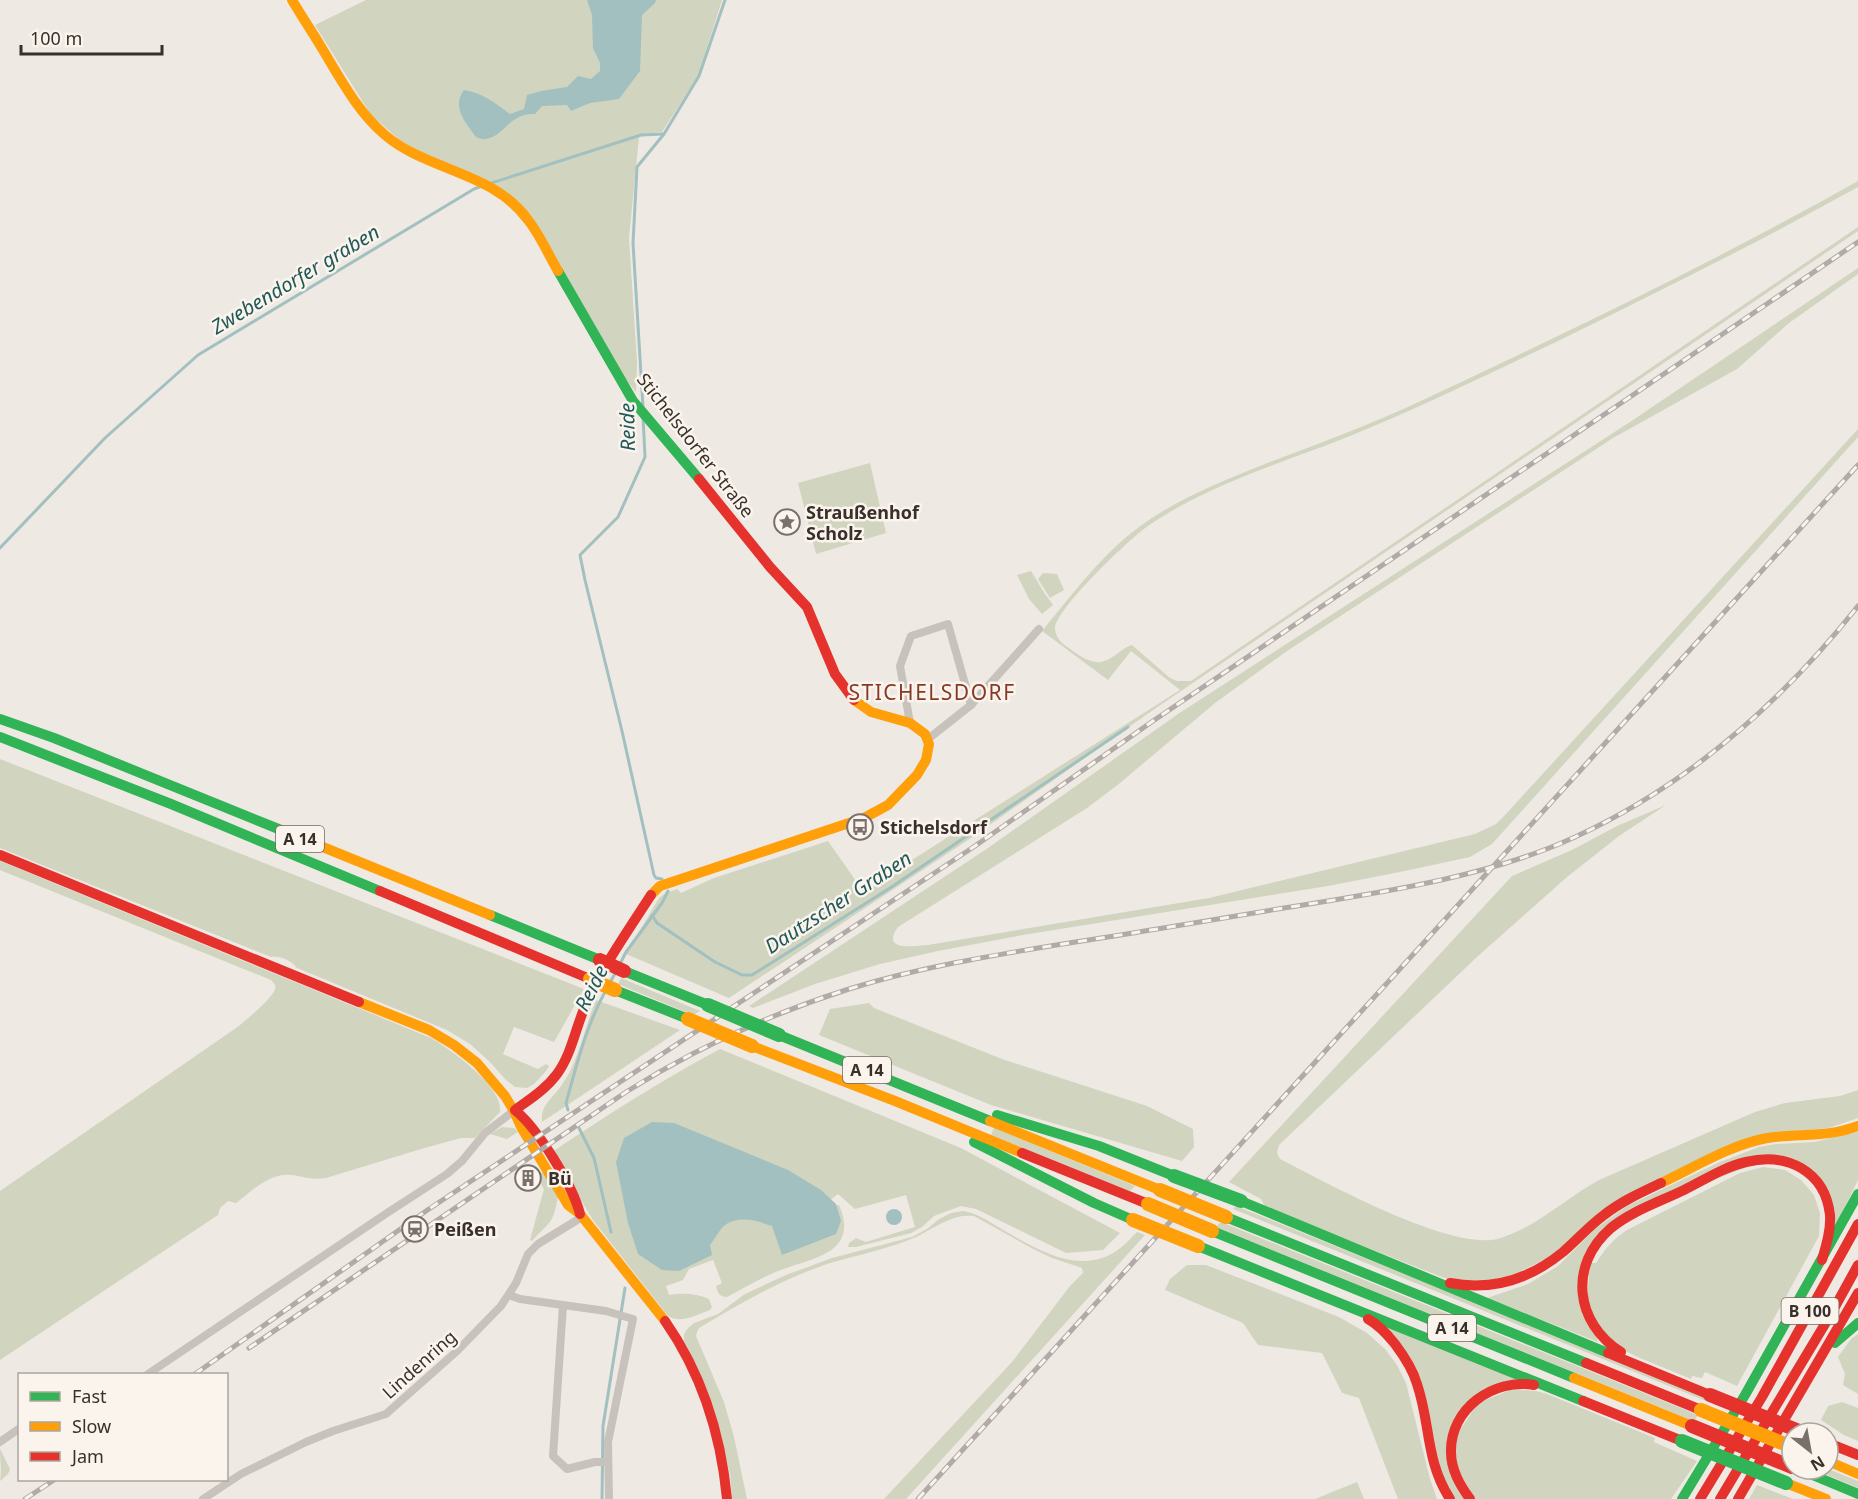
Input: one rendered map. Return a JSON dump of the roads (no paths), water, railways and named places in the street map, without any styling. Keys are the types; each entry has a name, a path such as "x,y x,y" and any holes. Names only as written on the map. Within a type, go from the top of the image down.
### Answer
{"main road":[{"name":"Stichelsdorfer Straße","path":"292,0 349,92 381,133 430,162 478,181 496,191 528,219 637,405 770,567 807,607 836,674 852,698 871,712 910,723 921,730 928,739"},
{"name":"A 14","path":"0,719 54,738 1780,1442"},
{"name":"A 14","path":"0,737 171,804 752,1046 895,1101 1780,1462"},
{"path":"515,1110 544,1088 558,1073 582,1012 618,946 652,893 660,886 864,819 888,805 917,775 926,760 929,749 928,739"},
{"path":"0,855 429,1030 460,1048 476,1061 515,1110 528,1121 576,1199 581,1215 658,1311 688,1359 704,1395 713,1423 722,1460 727,1499"},
{"path":"895,1101 1094,1203 1133,1220 1823,1498"},
{"path":"955,1106 1011,1118 1134,1159 1780,1423"},
{"path":"1405,1270 1472,1287 1512,1281 1549,1262 1608,1211 1701,1163 1738,1147 1768,1138 1833,1134 1858,1126"},
{"path":"1642,1367 1607,1343 1594,1329 1586,1311 1583,1292 1584,1272 1592,1250 1608,1231 1631,1215 1746,1161 1759,1158 1781,1159 1808,1172 1819,1183 1825,1194 1830,1216 1828,1238 1822,1260"},
{"path":"1681,1499 1745,1395 1858,1194"},
{"name":"B 100","path":"1700,1499 1762,1397 1858,1224"},
{"name":"B 100","path":"1720,1499 1858,1265"},
{"path":"1738,1499 1858,1293"},
{"path":"1338,1301 1376,1323 1385,1331 1411,1369 1420,1394 1431,1461 1440,1484 1450,1499"},
{"path":"1823,1356 1858,1323"},
{"path":"1470,1499 1455,1478 1450,1452 1453,1431 1468,1406 1486,1393 1514,1384 1525,1383 1561,1391"},
{"path":"1840,1448 1858,1455"},
{"path":"1840,1466 1858,1473"},
{"path":"1827,1481 1858,1494"}],"street":[{"path":"910,723 900,666 910,636 948,624 971,705"},
{"path":"928,739 971,705 1039,629"},
{"path":"149,1373 447,1174 462,1161 485,1133 515,1110"},
{"name":"Lindenring","path":"203,1499 241,1474 281,1454 333,1431 386,1414 457,1351 501,1306 533,1248 581,1215"},
{"path":"509,1295 520,1299 606,1311 633,1318 602,1462 609,1499"},
{"path":"563,1305 553,1456 567,1469 602,1462"},
{"path":"0,1442 18,1429"}],"water":[{"path":"587,0 656,0 642,15 640,71 619,99 590,103 571,111 567,105 542,106 535,114 526,114 514,120 493,137 484,139 476,137 459,109 460,96 464,90 483,96 510,114 524,109 527,95 567,87 578,76 591,79 600,71 600,63 593,48 592,15"},
{"path":"652,1122 674,1123 788,1170 821,1190 836,1204 841,1221 836,1234 782,1255 772,1226 752,1220 732,1221 726,1224 710,1245 712,1255 679,1271 662,1270 638,1254 628,1223 616,1162 624,1138"},
{"path":"891,1209 897,1209 902,1217 900,1223 891,1225 886,1220 886,1214"}],"waterway":[{"name":"Reide","path":"643,407 633,243 637,167 664,134 699,76 725,0"},
{"name":"Zwebendorfer graben","path":"488,184 641,135 663,134"},
{"name":"Zwebendorfer graben","path":"0,548 105,438 198,355 482,186"},
{"name":"Reide","path":"643,416 645,457 618,517 580,555 654,875 662,879"},
{"name":"Dautzscher Graben","path":"652,915 657,923 715,962 742,975 752,975 890,888 1128,727"},
{"name":"Reide","path":"619,966 668,891"},
{"name":"Reide","path":"609,984 616,972"},
{"name":"Reide","path":"568,1110 566,1103 583,1045 606,990"},
{"name":"Reide","path":"579,1128 594,1158 611,1232"},
{"name":"Reide","path":"602,1499 603,1426 625,1288"}],"railway":[{"path":"196,1373 426,1211 975,846 1153,721 1858,242"},
{"path":"918,1499 1858,465"},
{"path":"249,1348 626,1092 706,1047 791,1009 876,981 958,962 1432,882 1506,863 1575,837 1656,793 1694,767 1730,738 1797,676 1858,606"},
{"path":"25,1499 52,1481"}],"place":[{"name":"Straußenhof Scholz","path":"787,522"},
{"name":"Stichelsdorf","path":"860,827"},
{"name":"Bü","path":"528,1178"},
{"name":"Peißen","path":"415,1229"}],"district":[{"name":"STICHELSDORF","path":"932,692"}]}
